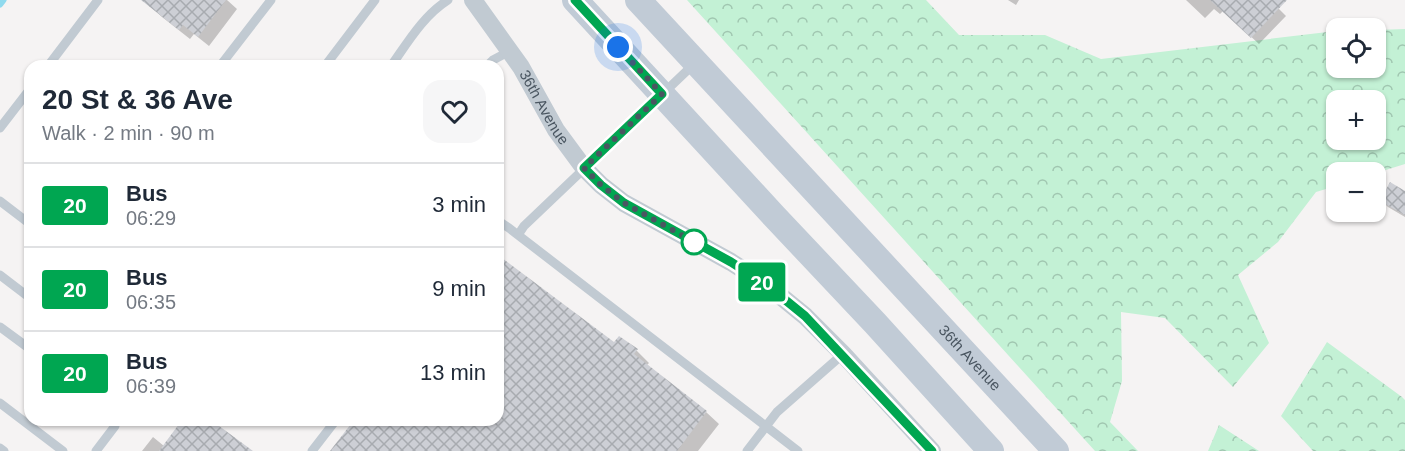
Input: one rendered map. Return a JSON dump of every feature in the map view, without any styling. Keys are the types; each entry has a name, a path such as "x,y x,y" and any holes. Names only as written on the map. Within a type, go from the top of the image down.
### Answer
{"main road":[{"path":"575,0 991,451"},
{"name":"36th Avenue","path":"638,0 1056,451"}],"street":[{"name":"36th Avenue","path":"473,0 521,67 556,130 584,168 601,185 624,203 731,262 767,285 805,316 843,354 932,451"}],"lane":[{"path":"53,60 98,0"},
{"path":"225,60 271,0"},
{"path":"395,60 426,18 436,7 448,0"},
{"path":"329,60 371,2"},
{"path":"493,60 510,51"},
{"path":"518,235 524,226 695,63"},
{"path":"0,128 24,97"},
{"path":"0,201 24,219"},
{"path":"504,225 798,451"},
{"path":"0,275 24,293"},
{"path":"0,327 24,345"},
{"path":"747,451 777,412 843,354"},
{"path":"0,403 24,421"},
{"path":"30,426 63,451"},
{"path":"96,451 115,426"},
{"path":"312,451 331,426"},
{"path":"0,448 4,451"}],"green space":[{"path":"687,0 926,0 959,35 1045,35 1101,59 1326,32 1326,78 1386,78 1386,30 1405,29 1405,164 1386,170 1386,162 1326,162 1326,189 1316,192 1278,242 1238,275 1269,343 1233,387 1165,318 1121,312 1122,381 1110,422 1138,451 1095,451"},
{"path":"1327,342 1405,400 1405,451 1313,451 1281,416"},
{"path":"1219,425 1259,451 1208,451"}],"building":[{"path":"141,0 226,0 198,37 183,25 179,30"},
{"path":"1210,0 1287,0 1251,38"},
{"path":"1390,182 1405,191 1405,215 1386,204 1386,190"},
{"path":"504,260 614,342 619,336 638,349 634,354 707,411 677,451 330,451 349,426 504,426"},
{"path":"178,426 219,426 253,451 159,451"}],"waterway":[{"path":"0,4 3,0"}],"bus line":[{"name":"20","path":"575,0 662,94 584,168 624,203 731,262 767,285 805,316 932,451"}],"route":[{"path":"618,47 662,94 584,168 624,203 694,242"}]}
